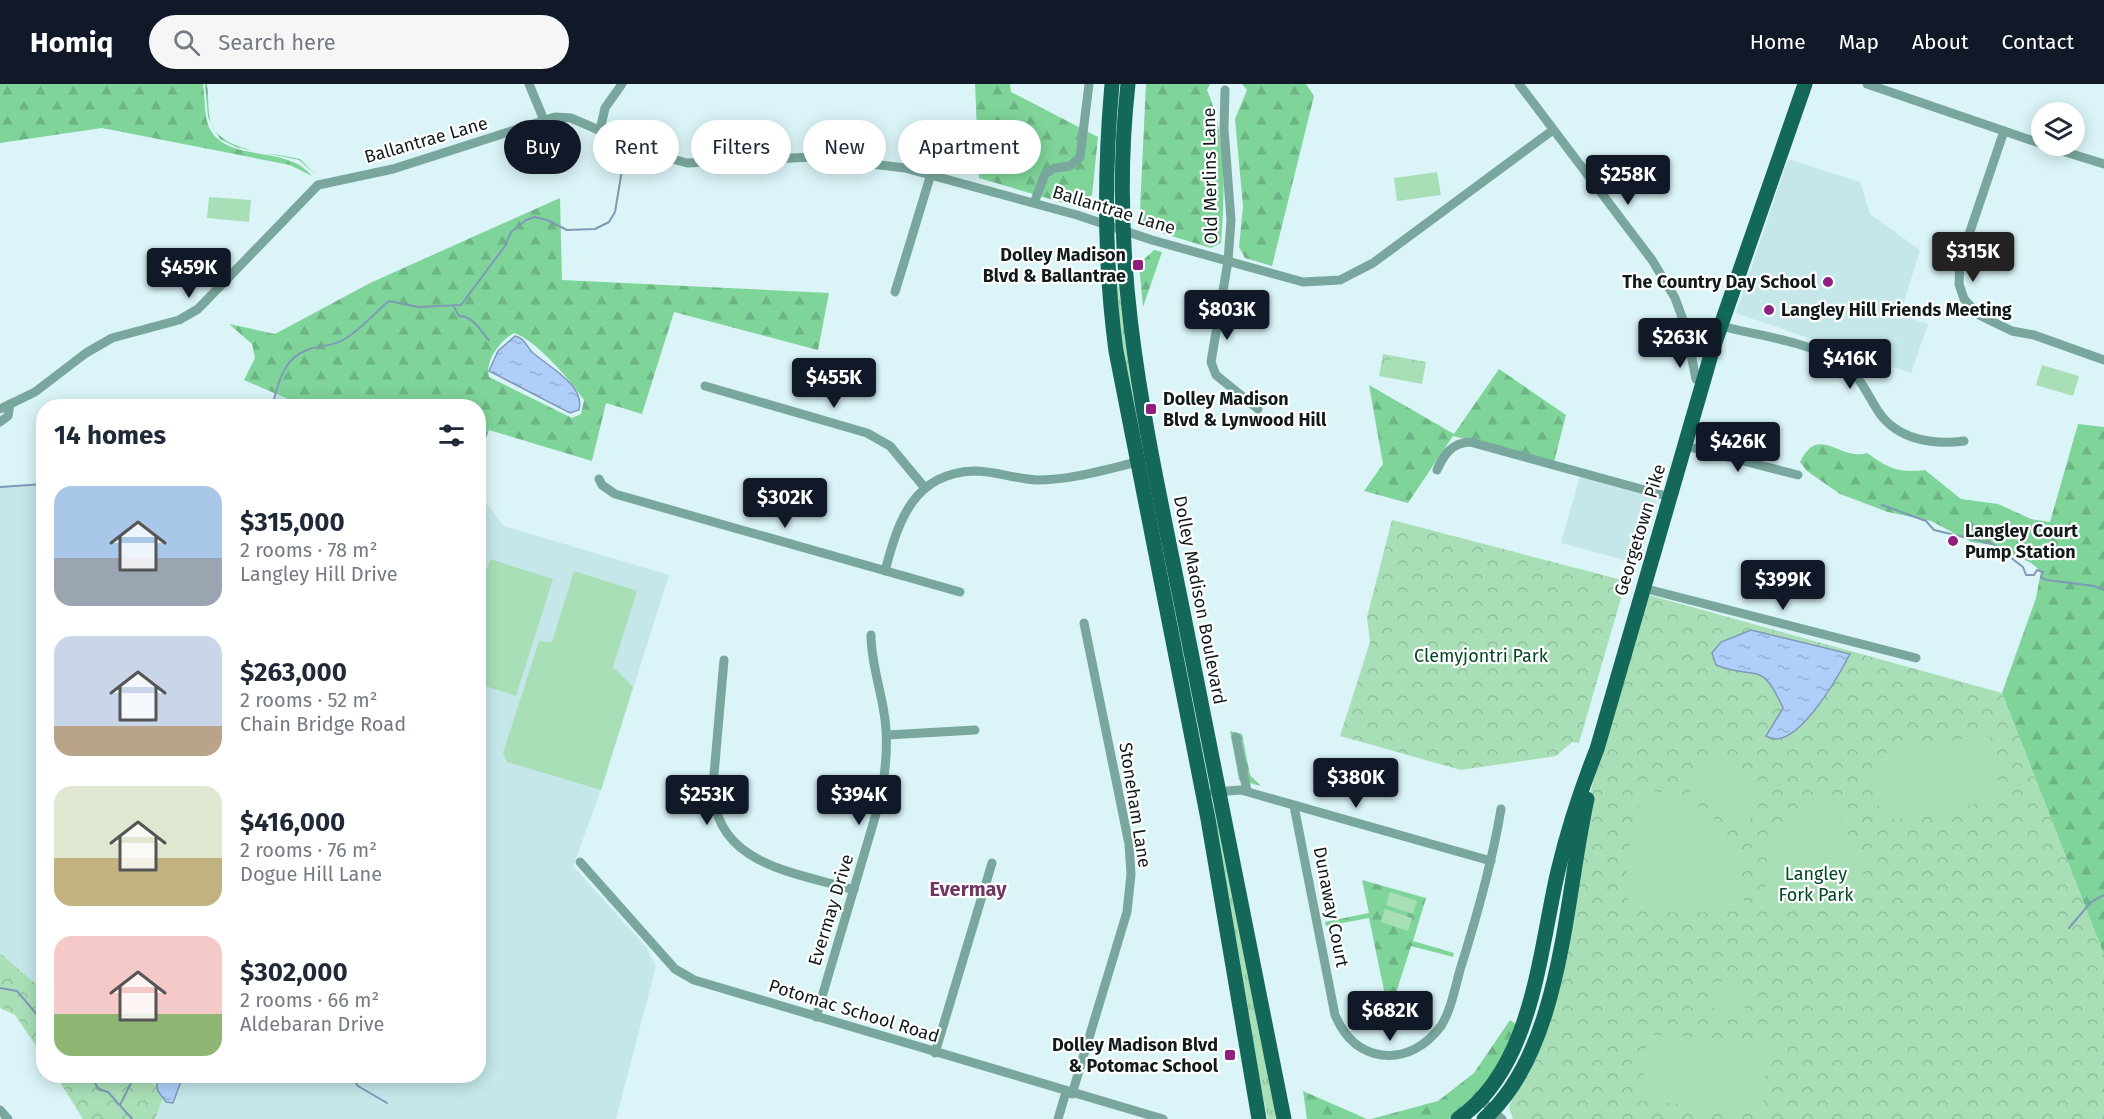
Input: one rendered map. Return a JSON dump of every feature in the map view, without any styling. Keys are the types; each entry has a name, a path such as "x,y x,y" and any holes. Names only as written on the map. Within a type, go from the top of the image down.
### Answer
{"main road":[{"name":"Dolley Madison Boulevard","path":"1112,84 1106,161 1105,224 1113,328 1136,462 1203,794 1259,1119"},
{"name":"Dolley Madison Boulevard","path":"1128,84 1123,158 1122,230 1130,330 1152,459 1284,1119"},
{"name":"Georgetown Pike","path":"1493,1116 1520,1076 1550,992 1597,749 1713,348 1805,84"},
{"name":"Georgetown Pike","path":"1458,1119 1481,1100 1507,1063 1526,1012 1580,790 1597,749"},
{"path":"1250,1119 1252,1082"}],"street":[{"path":"529,84 544,120"},
{"path":"602,120 605,108 622,84"},
{"path":"1034,203 1045,174 1055,168 1070,166 1080,157 1089,84"},
{"path":"1519,84 1652,261 1675,298 1687,333 1696,379 1703,384"},
{"path":"1867,84 2031,140"},
{"name":"Old Merlins Lane","path":"1225,90 1224,129 1231,201 1228,261 1211,362 1216,375 1258,409"},
{"name":"Ballantrae Lane","path":"544,120 571,118 576,120"},
{"name":"Ballantrae Lane","path":"931,174 1303,282 1328,283 1351,275 1384,255 1553,130"},
{"path":"2004,131 1960,261 1959,284 1964,299 1979,315 2013,331 2034,335 2104,360"},
{"name":"Ballantrae Lane","path":"0,409 35,392 86,353 112,338 179,320 198,309 318,185 436,157 504,134"},
{"path":"2078,156 2104,164"},
{"name":"Ballantrae Lane","path":"679,160 687,162 813,157 898,168"},
{"path":"895,292 931,174"},
{"path":"1721,326 1819,351 1837,359 1855,374 1878,412 1900,431 1935,443 1964,441"},
{"path":"1687,333 1697,343 1713,348"},
{"path":"705,386 880,438 900,455 926,488"},
{"path":"0,422 8,416 10,404"},
{"path":"1437,470 1449,450 1460,443 1470,442 1670,497"},
{"path":"1685,446 1798,475"},
{"path":"885,571 900,519 915,498 926,488 961,473 988,472 1017,478 1053,479 1152,459"},
{"path":"598,479 602,485 615,494 960,592"},
{"path":"1643,588 1916,658"},
{"name":"Stoneham Lane","path":"1058,1119 1069,1093 1127,912 1131,874 1129,844 1084,623"},
{"name":"Evermay Drive","path":"816,1017 881,797 887,735 873,663 871,635"},
{"path":"724,660 713,786 714,807 723,829 739,848 761,862 854,890"},
{"path":"887,735 975,730"},
{"path":"1236,737 1247,791"},
{"path":"1203,794 1232,788 1247,791 1491,861"},
{"name":"Dunaway Court","path":"1294,806 1335,1015 1352,1041 1370,1052 1392,1055 1412,1051 1430,1039 1441,1025 1462,963 1491,861 1501,809"},
{"name":"Potomac School Road","path":"580,862 675,969 710,985 1163,1119"},
{"path":"935,1053 992,863"},
{"path":"1481,1100 1493,1116"},
{"path":"0,1110 8,1119"}],"shaded area":[{"name":"The Country Day School","path":"1788,159 1860,182 1870,214 1920,250 1900,315 1928,324 1911,373 1736,313"},
{"path":"276,394 288,399 274,399"},
{"path":"1580,476 1658,497 1639,564 1561,543"},
{"path":"36,485 36,984 0,953 0,487"},
{"path":"486,503 504,526 669,575 601,790 573,866 646,947 656,966 616,1119 155,1119 165,1094 152,1083 486,1083"}],"green space":[{"path":"0,84 203,84 208,125 216,137 227,145 241,150 287,160 301,166 312,176 290,165 102,128 0,143"},
{"path":"205,84 207,84 211,122 217,132 225,140 247,149 236,147 220,139 208,117"},
{"path":"975,84 1010,84 1011,92 1098,137 1092,195 1077,207 979,178 979,174 1041,174 1041,120 977,120"},
{"path":"1146,84 1210,84 1207,90 1218,126 1224,185 1221,243 1211,248 1145,228 1140,209"},
{"path":"1242,84 1306,84 1314,96 1272,266 1245,258 1239,247 1243,206 1235,119 1247,90"},
{"path":"260,152 300,159 316,175 299,160"},
{"path":"1437,172 1441,195 1397,201 1394,178"},
{"path":"209,197 251,200 249,222 207,218"},
{"path":"560,198 562,280 829,293 818,350 674,312 642,414 606,403 592,461 489,430 486,438 486,399 288,399 244,380 255,358 252,344 229,324 275,334 370,283","holes":["514,333 532,344 562,372 584,400 581,414 572,418 489,377 491,358 499,346"]},
{"path":"1154,250 1162,252 1143,307 1139,264"},
{"path":"1115,265 1140,424 1140,443 1119,349"},
{"path":"1383,354 1426,362 1422,384 1379,376"},
{"path":"1390,360 1418,366 1415,379 1387,373"},
{"path":"2042,365 2079,376 2073,396 2036,385"},
{"path":"1499,369 1566,415 1554,462 1453,436 1408,503 1364,491 1383,464 1369,385 1454,434"},
{"path":"2078,424 2104,427 2104,955 2002,693 2036,598 2041,571 2031,563 1993,545 1971,542 1931,521 1888,512 1840,494 1807,471 1800,462 1807,451 1815,445 1822,444 1848,453 1867,453 1894,469 1925,470 1961,499 1998,504 2031,519 2050,522"},
{"name":"Clemyjontri Park","path":"1392,520 1626,581 1579,743 1572,742 1556,756 1461,770 1340,736 1370,642 1367,617"},
{"path":"490,559 553,579 516,696 486,686 486,572"},
{"path":"574,571 637,591 613,667 633,687 601,790 507,762 503,753 539,641 552,642"},
{"name":"Langley Fork Park","path":"1645,594 2002,693 2104,955 2104,1119 1513,1119 1509,1107 1573,891 1591,790"},
{"path":"1230,731 1242,734 1250,775 1261,786 1239,780"},
{"path":"1990,734 2002,799 1882,822 1870,756"},
{"path":"1708,757 1766,789 1747,824 1689,793"},
{"path":"1642,790 1667,794 1688,801 1706,812 1721,827 1732,844 1740,864 1744,887 1744,911 1680,913 1637,910 1625,895 1629,851"},
{"path":"1831,793 1867,883 1864,892 1767,916 1766,874 1772,840 1780,825 1792,813 1809,802"},
{"path":"1212,807 1214,807 1276,1109 1275,1119 1268,1119 1265,1106 1232,940"},
{"path":"1362,880 1426,898 1413,941 1454,953 1453,957 1411,946 1396,993 1385,995 1369,918 1326,926 1325,922 1369,913"},
{"path":"1390,892 1417,901 1413,914 1386,905"},
{"path":"1385,909 1412,918 1408,931 1381,922"},
{"path":"0,953 36,984 36,1046 15,1015 0,1008"},
{"path":"1743,981 1745,1014 1715,1016 1713,982"},
{"path":"1510,1020 1516,1024 1502,1062 1465,1108 1449,1119 1371,1119 1438,1101 1474,1073"},
{"path":"1647,1034 1768,1043 1763,1110 1641,1101"},
{"path":"60,1083 152,1083 165,1094 155,1119 83,1119"},
{"path":"1303,1091 1367,1119 1307,1119"}],"water":[{"path":"515,336 523,340 532,352 571,384 580,401 579,410 570,413 489,371 498,351"},
{"path":"1751,630 1850,654 1815,710 1790,734 1777,739 1766,736 1783,708 1769,682 1756,674 1716,665 1712,653 1721,642"},
{"path":"156,1083 180,1083 173,1103 166,1102 158,1091"}],"waterway":[{"path":"274,399 283,373 292,359 307,350 343,340 389,301 418,307 461,305 505,246 511,232 526,220 535,217 567,230 595,229 609,222 615,212 621,174"},
{"path":"454,307 459,316 473,321 489,340"},
{"path":"0,487 36,485"},
{"path":"1882,505 1926,521 1934,530 1993,544 2023,567 2026,575 2034,575 2037,570 2043,572 2041,578 2047,580 2094,586 2104,590"},
{"path":"2069,928 2091,902 2104,895"},
{"path":"0,988 17,991 36,1014"},
{"path":"95,1083 98,1089 108,1092 132,1119"},
{"path":"120,1105 131,1083"},
{"path":"356,1083 387,1103"}],"place":[{"name":"Dolley Madison Blvd & Ballantrae","path":"1138,265"},
{"name":"The Country Day School","path":"1828,282"},
{"name":"Langley Hill Friends Meeting","path":"1769,310"},
{"name":"Dolley Madison Blvd & Lynwood Hill","path":"1151,409"},
{"name":"Langley Court Pump Station","path":"1953,541"},
{"name":"Dolley Madison Blvd & Potomac School","path":"1230,1055"}],"district":[{"name":"Evermay","path":"968,889"}]}
